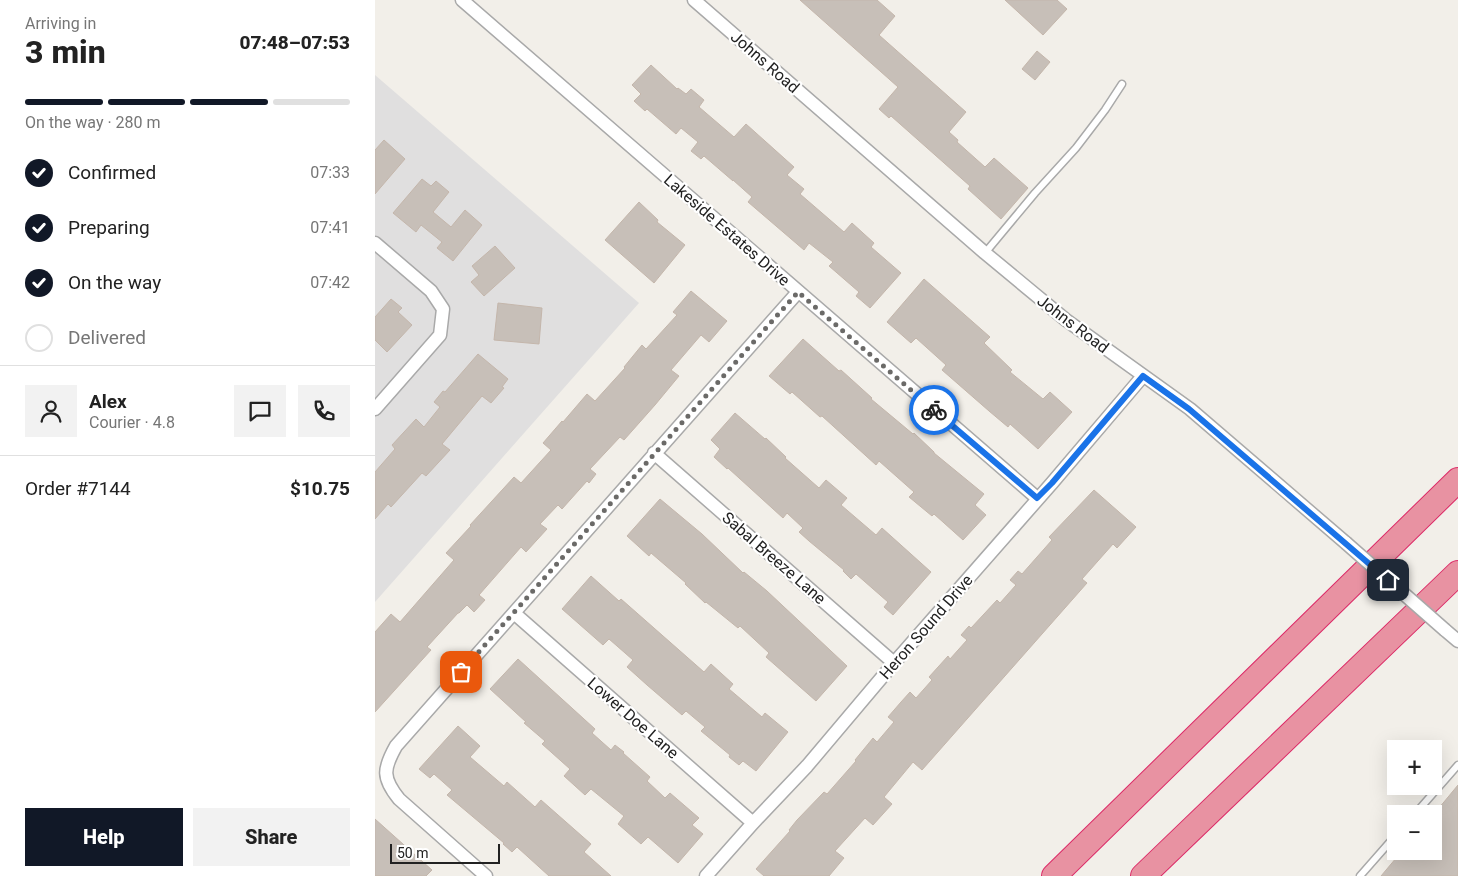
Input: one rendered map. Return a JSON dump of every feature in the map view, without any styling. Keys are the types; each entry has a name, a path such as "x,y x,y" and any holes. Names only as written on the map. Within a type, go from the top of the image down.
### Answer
{"highway":[{"path":"1054,876 1458,480"},
{"path":"1143,876 1458,573"}],"street":[{"name":"Lakeside Estates Drive","path":"462,0 1037,498"},
{"name":"Johns Road","path":"694,0 985,253 1066,320 1189,409 1458,641"},
{"path":"375,243 431,291 443,309 440,336 375,409"},
{"path":"487,876 399,799 389,786 386,776 387,762 396,746 798,292"},
{"name":"Heron Sound Drive","path":"706,876 807,766 894,662 1052,483 1143,376"},
{"name":"Sabal Breeze Lane","path":"654,453 894,662"},
{"name":"Lower Doe Lane","path":"514,613 753,823"}],"lane":[{"path":"985,253 1035,193 1076,148 1122,84"},
{"path":"1423,805 1458,764"},
{"path":"1360,876 1387,845"}],"shaded area":[{"path":"375,75 639,303 375,602"}],"building":[{"path":"800,0 877,0 895,16 879,35 966,112 949,132 958,140 957,142 985,167 994,158 1028,188 1001,219 968,189 970,186 891,116 889,118 879,109 898,87"},
{"path":"1005,0 1057,0 1067,9 1043,35"},
{"path":"1037,51 1050,62 1035,80 1022,69"},
{"path":"651,65 677,89 686,94 691,89 704,100 699,107 734,137 746,124 794,167 787,175 804,189 800,194 844,232 852,223 874,243 871,247 901,273 870,308 856,296 859,292 829,266 833,262 809,243 804,250 748,202 752,197 733,180 704,156 701,159 691,151 698,142 681,128 676,134 647,109 645,111 634,101 641,94 632,85"},
{"path":"384,140 405,159 375,194 375,150"},
{"path":"422,179 431,186 436,181 449,192 433,212 451,227 465,210 482,225 453,261 437,248 442,242 421,225 416,232 393,213"},
{"path":"639,202 658,220 657,222 685,245 654,283 605,240"},
{"path":"495,246 515,268 484,296 471,282 479,275 472,266"},
{"path":"924,279 990,337 984,343 1012,370 1010,372 1043,399 1050,392 1072,412 1038,449 1010,424 1008,427 942,370 946,365 916,338 911,343 887,322"},
{"path":"691,291 727,321 709,342 701,335 671,370 679,376 655,405 624,440 620,437 590,469 596,474 589,483 587,481 562,509 558,505 540,524 547,529 526,552 521,547 479,595 485,600 474,612 467,605 458,613 427,647 431,650 375,712 375,632 391,614 400,622 454,560 446,553 470,525 514,477 521,483 551,450 543,443 562,421 587,394 595,401 625,368 642,345 646,349 677,315 673,312"},
{"path":"391,299 402,308 398,312 412,325 387,352 375,340 375,317"},
{"path":"498,303 542,308 539,344 494,340"},
{"path":"803,339 984,494 975,505 986,515 963,540 934,514 932,516 909,497 914,492 879,461 876,465 822,416 820,417 792,392 790,394 769,376"},
{"path":"478,354 508,379 502,387 504,388 491,403 482,396 442,444 450,450 426,476 422,473 391,507 388,504 375,519 375,472 395,449 392,445 416,419 424,427 440,407 434,402"},
{"path":"735,413 766,438 785,458 819,488 826,480 847,498 841,505 876,535 882,528 931,572 893,615 884,607 888,602 856,574 851,579 844,570 799,532 803,528 787,513 783,518 714,457 720,449 711,440"},
{"path":"1094,490 1136,527 1117,548 1113,544 1082,579 1087,583 922,770 913,762 884,797 892,804 873,825 865,818 835,851 844,858 829,876 764,876 756,869 790,831 797,820 824,792 827,794 873,738 877,742 894,722 888,717 910,692 916,698 932,680 929,677 948,656 950,659 967,640 961,635 969,626 971,628 997,600 1000,603 1016,585 1010,580 1018,571 1022,574 1052,540 1049,537"},
{"path":"660,499 702,534 743,573 767,591 847,666 816,701 766,657 769,653 740,626 738,628 705,603 686,583 651,553 649,556 627,536"},
{"path":"591,576 619,601 621,599 704,672 711,664 733,684 729,689 762,717 765,713 788,732 756,771 743,761 739,765 701,731 705,727 686,711 682,715 647,685 627,667 633,660 609,639 603,645 562,609"},
{"path":"518,659 595,729 592,733 611,750 615,745 624,752 650,777 647,781 665,798 670,793 699,818 692,825 703,834 678,863 648,837 641,844 618,824 624,816 591,789 585,795 564,776 570,769 542,744 545,741 524,723 526,722 490,689"},
{"path":"458,726 480,746 470,757 504,786 507,782 535,807 541,800 591,844 584,852 611,876 549,876 517,847 512,852 447,795 452,790 434,774 430,778 419,769"},
{"path":"1458,785 1458,876 1381,876 1394,860 1442,860 1441,805"},
{"path":"375,819 432,870 426,876 375,876"}],"way so far":[{"path":"461,672 798,292 934,410"}],"route":[{"path":"934,410 1037,498 1143,376 1189,409 1388,580"}]}
